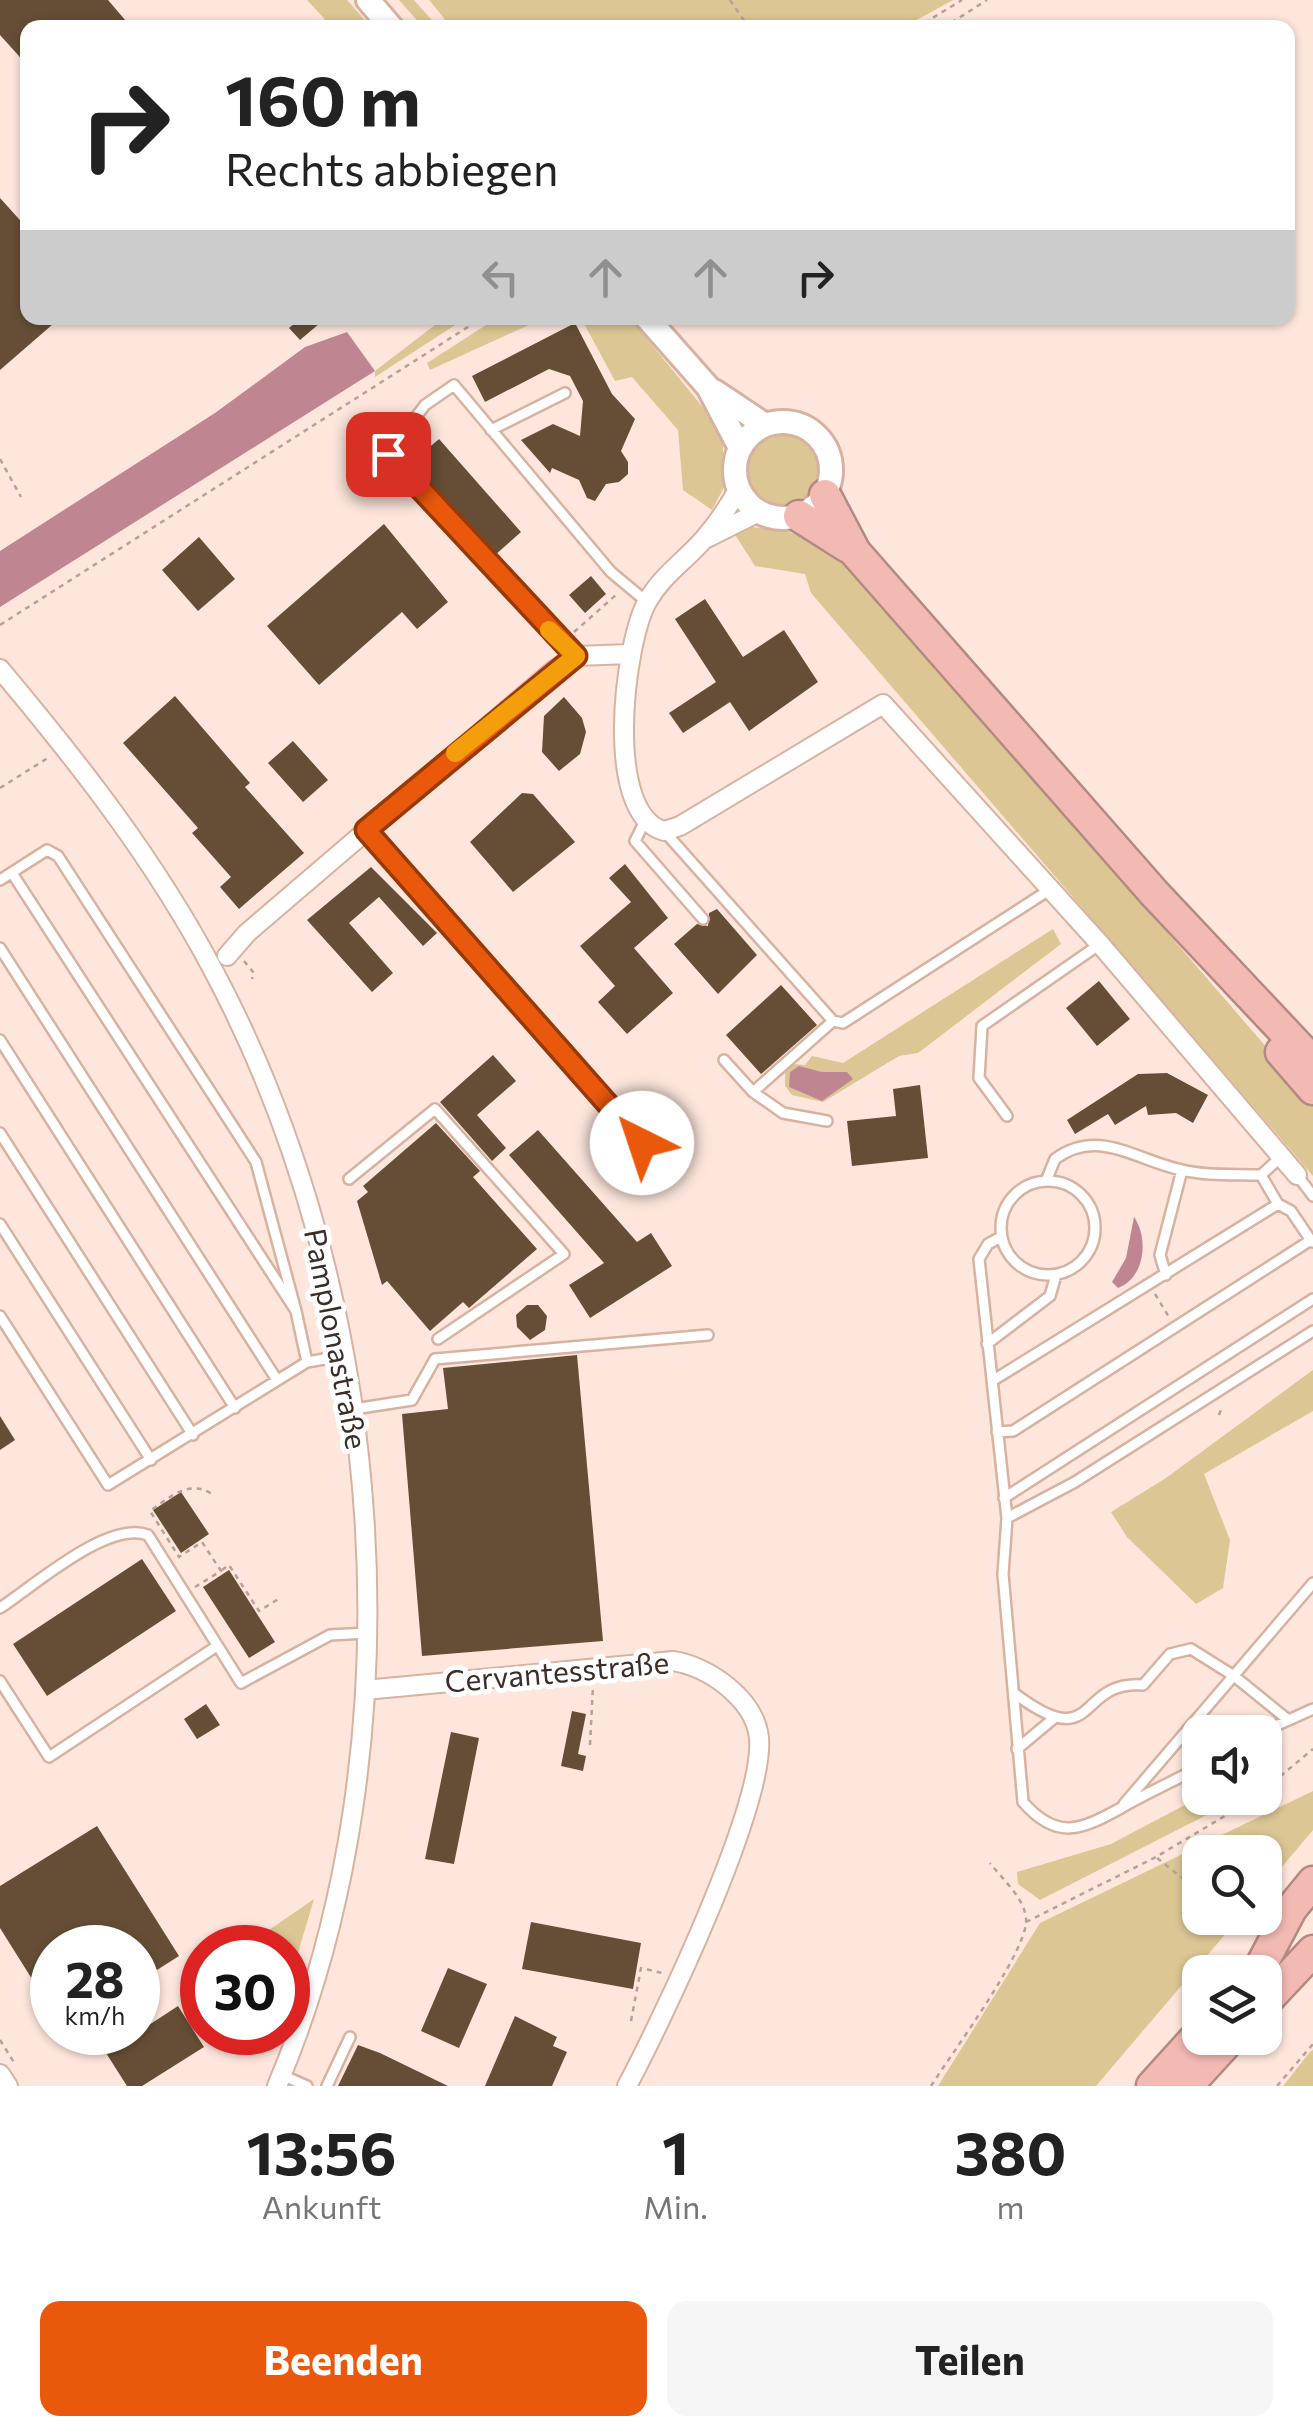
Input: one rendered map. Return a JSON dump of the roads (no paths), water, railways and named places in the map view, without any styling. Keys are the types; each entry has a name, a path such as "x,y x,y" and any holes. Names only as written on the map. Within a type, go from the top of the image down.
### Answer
{"highway":[{"path":"825,495 855,552 1154,893 1313,1062"},
{"path":"798,516 855,552"},
{"path":"1154,893 1238,1004 1313,1089"},
{"path":"1265,1955 1290,1909 1313,1882"},
{"path":"1271,1955 1313,1910"},
{"path":"1282,1984 1313,1951"},
{"path":"1282,2004 1313,1974"},
{"path":"1152,2086 1182,2053"},
{"path":"1188,2086 1216,2055"}],"main road":[{"path":"368,0 385,20"},
{"path":"653,325 708,387 740,448"},
{"path":"708,387 765,425 795,423 820,438 832,466 825,495 798,516 778,518 758,512 738,488 735,474 740,448 765,425"}],"street":[{"path":"738,488 702,541 662,578 647,602 630,654 625,746 630,794 646,821 664,831 680,826 883,704 1100,944 1297,1175"},
{"path":"702,541 758,512"},
{"path":"226,956 366,830 576,656 630,654"},
{"name":"Pamplonastraße","path":"0,669 112,810 220,983 288,1144 345,1356 364,1505 366,1690 341,1864 324,1939 280,2081"},
{"path":"366,830 642,1143"},
{"name":"Cervantesstraße","path":"366,1690 673,1661 696,1666 742,1702 759,1735 753,1790 660,2022 627,2086"},
{"path":"0,2074 8,2086"}],"lane":[{"path":"576,656 388,454 426,405 454,385 611,572 647,602"},
{"path":"491,430 565,393"},
{"path":"646,821 635,841 703,918"},
{"path":"664,831 833,1021 843,1024 1049,890"},
{"path":"0,880 47,850 62,862 256,1162 307,1362"},
{"path":"12,873 296,1311"},
{"path":"1007,1116 979,1078 982,1026 1100,944"},
{"path":"0,948 277,1380"},
{"path":"753,1092 833,1021"},
{"path":"0,1040 235,1408"},
{"path":"724,1060 753,1092 783,1112 826,1120"},
{"path":"349,1178 435,1109 564,1254 438,1340"},
{"path":"0,1133 193,1435"},
{"path":"1046,1181 1055,1158 1084,1145 1117,1146 1182,1170 1261,1175 1282,1157"},
{"path":"1166,1275 1160,1255 1182,1170"},
{"path":"997,1432 1013,1431 1312,1242 1292,1211 1278,1204 1261,1175"},
{"path":"1297,1175 1313,1196"},
{"path":"1046,1181 1079,1193 1094,1220 1089,1251 1076,1267 1056,1275 1035,1274 1016,1264 1001,1236 1002,1216 1012,1197 1029,1185 1046,1181"},
{"path":"992,1382 1278,1204"},
{"path":"0,1224 151,1460"},
{"path":"1001,1236 988,1244 979,1259 1006,1518 1003,1574 1023,1802 1038,1820 1059,1828 1084,1828 1182,1776"},
{"path":"986,1344 1050,1296 1056,1275"},
{"path":"1004,1498 1313,1299"},
{"path":"0,1316 108,1485 307,1362 345,1356"},
{"path":"1006,1518 1074,1482 1313,1331"},
{"path":"354,1409 412,1400 435,1359 708,1335"},
{"path":"0,1608 104,1539 134,1530 148,1535 241,1684 330,1635 366,1633"},
{"path":"1122,1807 1313,1584"},
{"path":"0,1681 49,1756 217,1646"},
{"path":"1017,1749 1053,1719 1081,1716 1109,1688 1122,1683 1144,1685 1170,1654 1180,1649 1190,1649 1234,1676 1287,1719"},
{"path":"1014,1693 1053,1719"},
{"path":"1282,1722 1313,1709"},
{"path":"327,2086 350,2037"},
{"path":"280,2081 307,2086"}]}
